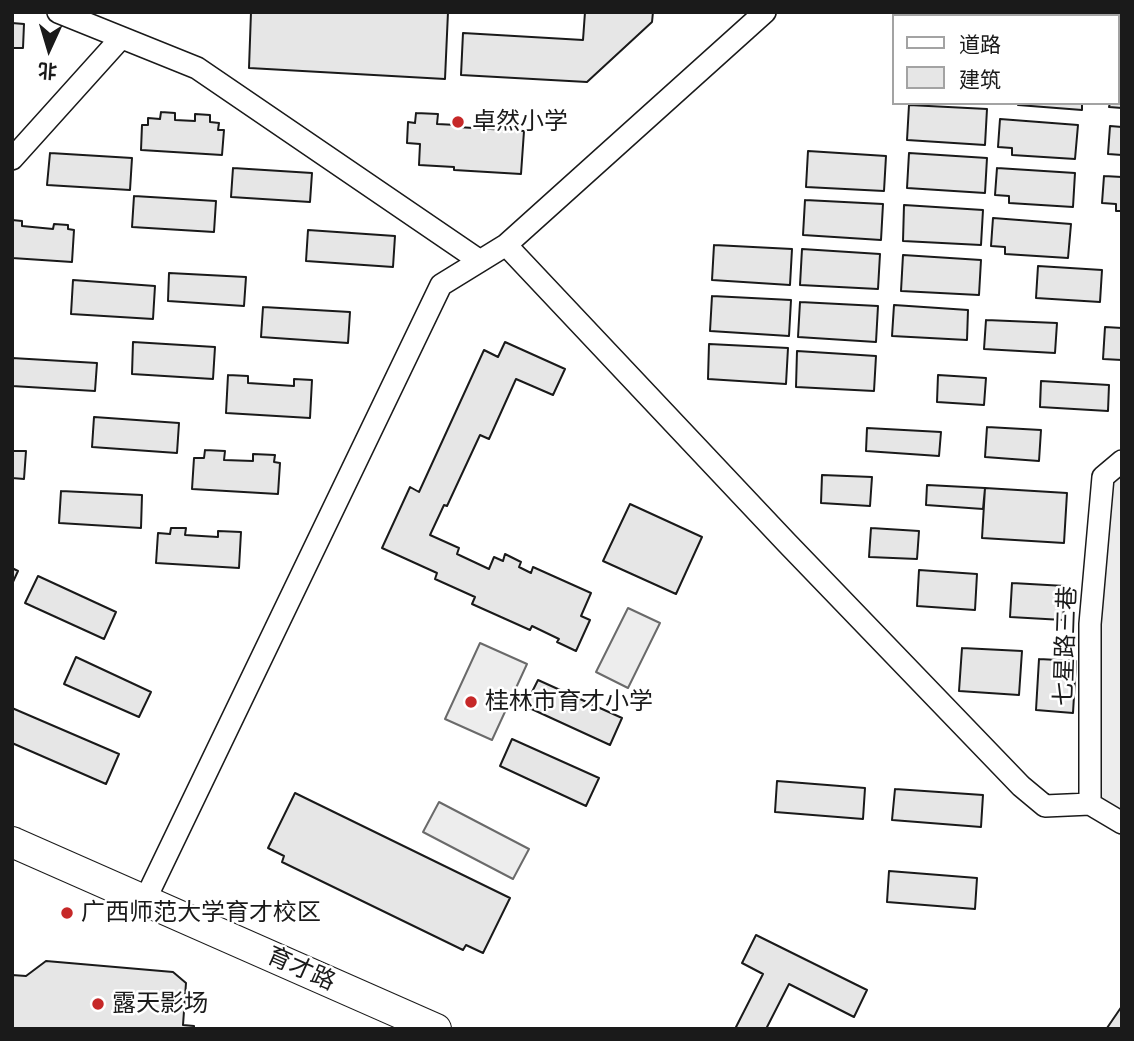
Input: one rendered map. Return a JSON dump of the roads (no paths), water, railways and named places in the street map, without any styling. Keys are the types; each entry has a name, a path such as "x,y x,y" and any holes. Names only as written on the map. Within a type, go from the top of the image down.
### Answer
{"main road":[{"name":"育才路","path":"12,842 436,1029"}],"street":[{"path":"58,12 197,68 481,261"},
{"path":"145,900 441,285 506,245 765,12"},
{"path":"12,159 121,38"},
{"path":"506,245 1021,786 1045,806 1090,804 1122,823"},
{"name":"七星路三巷","path":"1090,804 1090,624 1103,477 1122,461"}],"place":[{"name":"卓然小学","path":"458,122"},
{"name":"桂林市育才小学","path":"471,702"},
{"name":"广西师范大学育才校区","path":"67,913"},
{"name":"露天影场","path":"98,1004"}]}
